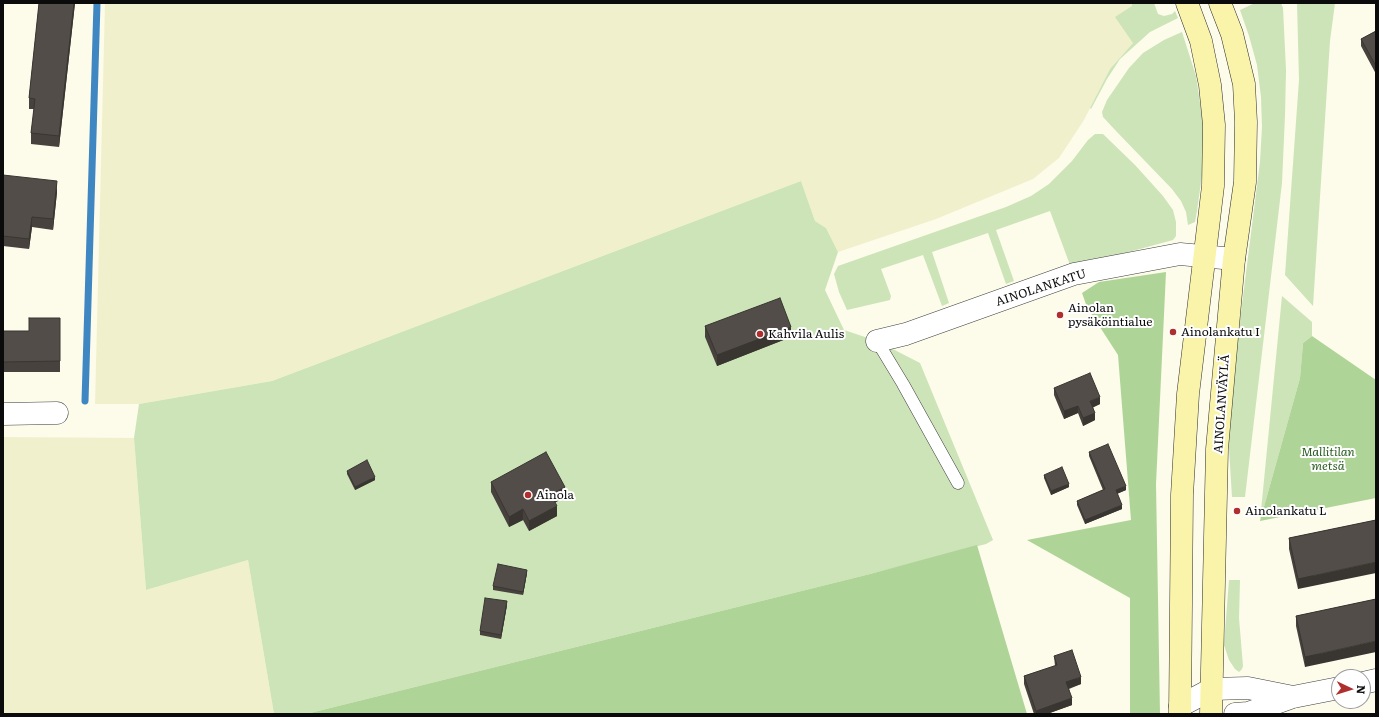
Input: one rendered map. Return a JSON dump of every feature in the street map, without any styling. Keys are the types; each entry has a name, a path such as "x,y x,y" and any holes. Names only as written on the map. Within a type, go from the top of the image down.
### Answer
{"main road":[{"path":"1180,710 1182,495 1188,394 1206,256 1213,186 1214,125 1210,85 1202,48 1187,3"},
{"name":"AINOLANVÄYLÄ","path":"1211,714 1218,449 1234,259 1244,182 1245,107 1244,84 1232,34 1220,3"}],"street":[{"name":"AINOLANKATU","path":"877,341 906,334 1074,274 1180,254 1234,259"},
{"path":"3,414 57,414"},
{"path":"1180,710 1212,689 1248,688 1293,697"},
{"path":"1235,714 1248,713 1293,697 1331,690"},
{"path":"1180,710 1204,714"}],"lane":[{"path":"877,341 903,384 958,483"}],"green space":[{"path":"105,3 1132,3 1133,43 1110,69 1084,120 1059,158 1033,179 936,219 838,252 826,228 815,221 801,181 272,381 139,404 95,404"},
{"path":"1132,3 1154,3 1158,14 1164,16 1172,14 1175,11 1178,18 1150,32 1120,59 1107,79 1091,109 1090,108 1110,69 1133,43 1115,17 1132,6"},
{"path":"1255,3 1281,3 1283,8 1286,70 1282,183 1245,497 1232,497 1228,432 1236,352 1260,162 1262,127 1261,97 1257,65 1240,10"},
{"path":"1297,3 1335,3 1330,41 1313,306 1285,275 1299,80"},
{"path":"1182,32 1196,76 1204,130 1204,160 1197,211 1195,222 1188,225 1186,212 1181,201 1172,189 1103,117 1102,112 1107,100 1129,68 1143,53 1164,40"},
{"path":"1095,134 1103,134 1135,165 1163,196 1173,210 1176,222 1176,236 1173,240 1088,263 1070,265 1050,211 996,230 1014,281 1006,284 988,233 932,252 949,303 942,306 923,255 881,269 891,296 890,300 847,310 839,292 834,274 838,266 1006,207 1031,196 1049,184 1072,161 1088,140"},
{"path":"801,181 815,221 826,228 838,252 825,290 844,330 877,341 920,363 993,540 986,544 870,574 306,714 274,714 248,560 146,590 134,438 139,404 272,381"},
{"path":"1166,272 1156,484 1160,714 1130,714 1130,598 1027,540 1131,520 1118,355 1087,307 1082,293 1099,282"},
{"path":"1282,296 1312,322 1312,336 1303,343 1300,378 1260,521"},
{"name":"Mallitilan metsä","path":"1312,336 1376,380 1376,498 1260,521 1300,378 1303,343"},
{"path":"3,437 134,438 146,590 248,560 274,714 3,714"},
{"path":"977,545 1027,714 306,714 870,574"},
{"path":"1229,580 1240,580 1239,618 1243,666 1239,672 1229,660 1224,645"}],"building":[{"path":"39,3 74,3 59,136 31,133 35,99 29,98"},
{"path":"1376,31 1376,66 1361,39"},
{"path":"3,175 57,181 53,219 32,217 29,239 3,236"},
{"path":"780,298 791,327 717,355 705,326"},
{"path":"29,318 60,318 60,361 3,362 3,331 29,331"},
{"path":"1090,373 1100,397 1090,401 1095,413 1083,418 1078,406 1064,411 1054,388"},
{"path":"1108,444 1126,486 1116,490 1122,505 1085,520 1077,501 1105,489 1089,452"},
{"name":"Ainola","path":"546,452 565,487 551,494 557,506 529,521 523,509 509,517 491,482"},
{"path":"367,460 375,477 355,487 347,471"},
{"path":"1062,467 1069,484 1051,491 1044,475"},
{"path":"1376,520 1376,562 1298,579 1289,538"},
{"path":"498,564 527,570 523,592 493,586"},
{"path":"485,598 507,601 501,635 480,631"},
{"path":"1376,599 1376,641 1305,657 1296,616"},
{"path":"1072,650 1081,677 1066,682 1072,698 1036,711 1024,676 1057,665 1054,656"}],"waterway":[{"path":"85,401 97,3"}],"place":[{"name":"Ainolan pysäköintialue","path":"1060,315"},
{"name":"Ainolankatu I","path":"1173,332"},
{"name":"Kahvila Aulis","path":"760,334"},
{"name":"Ainola","path":"528,495"},
{"name":"Ainolankatu L","path":"1237,511"}]}
